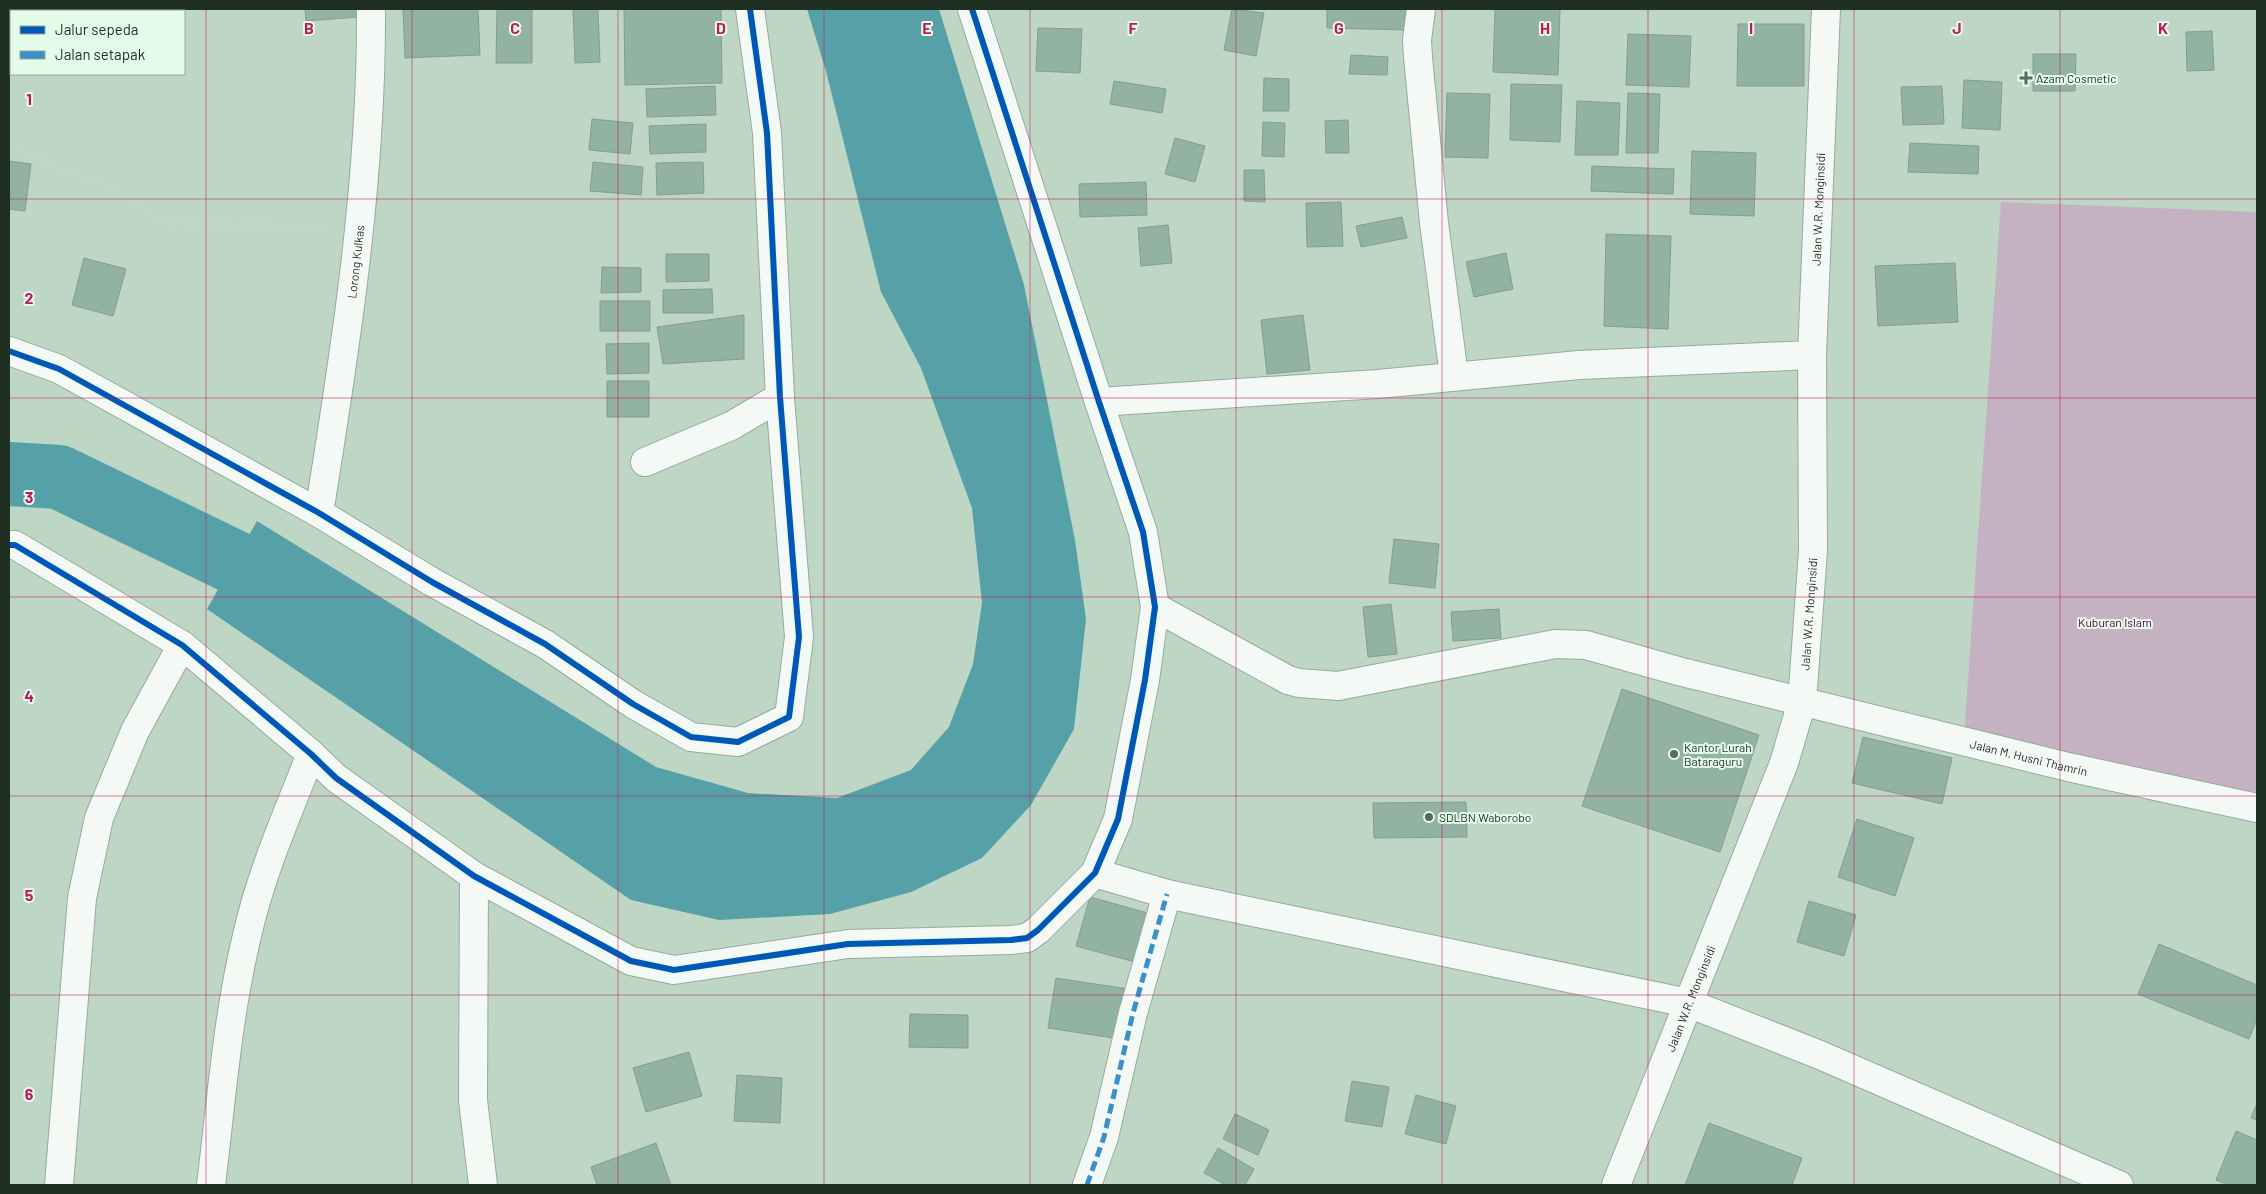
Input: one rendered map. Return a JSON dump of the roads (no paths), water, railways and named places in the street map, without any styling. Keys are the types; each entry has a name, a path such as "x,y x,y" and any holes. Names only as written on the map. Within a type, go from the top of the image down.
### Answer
{"street":[{"name":"Lorong Kulkas","path":"319,513 347,333 359,227 370,75 371,9"},
{"path":"9,351 59,369 319,513 432,582 545,644 633,704 691,737 738,742 790,717 799,637 780,397 767,132 750,9"},
{"path":"11,552 182,645 311,754 336,778 474,876 630,961 674,970 848,944 1027,938 1038,930 1095,874 1118,819 1145,680 1155,607 1143,532 972,9"},
{"path":"1421,9 1417,40 1418,57 1434,223 1454,376"},
{"name":"Jalan W.R. Monginsidi","path":"1616,1185 1784,764 1802,702 1813,551 1812,355 1826,9"},
{"path":"1099,402 1378,384 1579,365 1812,355"},
{"path":"645,462 731,426 780,397"},
{"name":"Jalan M. Husni Thamrin","path":"1155,607 1288,680 1299,684 1338,686 1542,646 1586,645 1678,671 2068,767 2257,808"},
{"path":"59,1185 82,898 99,818 135,730 182,645"},
{"path":"211,1185 234,999 246,939 266,866 311,754"},
{"path":"1095,874 1167,894 1688,1003 1820,1056 2119,1185"},
{"path":"474,876 473,1100 483,1185"},
{"path":"1087,1185 1104,1137 1133,1013 1167,894"}],"water":[{"path":"807,9 939,9 1024,285 1075,540 1086,619 1074,729 1031,805 982,858 911,892 830,914 719,920 631,900 207,609 257,521 656,767 748,793 837,798 911,770 949,727 973,664 982,603 972,508 921,368 881,292 826,71"}],"waterway":[{"path":"9,474 59,477 234,562"}],"place":[{"name":"Azam Cosmetic","path":"2026,78"},
{"name":"Kantor Lurah Bataraguru","path":"1674,754"},
{"name":"SDLBN Waborobo","path":"1429,817"}],"park label":[{"name":"Kuburan Islam","path":"2115,622"}]}
